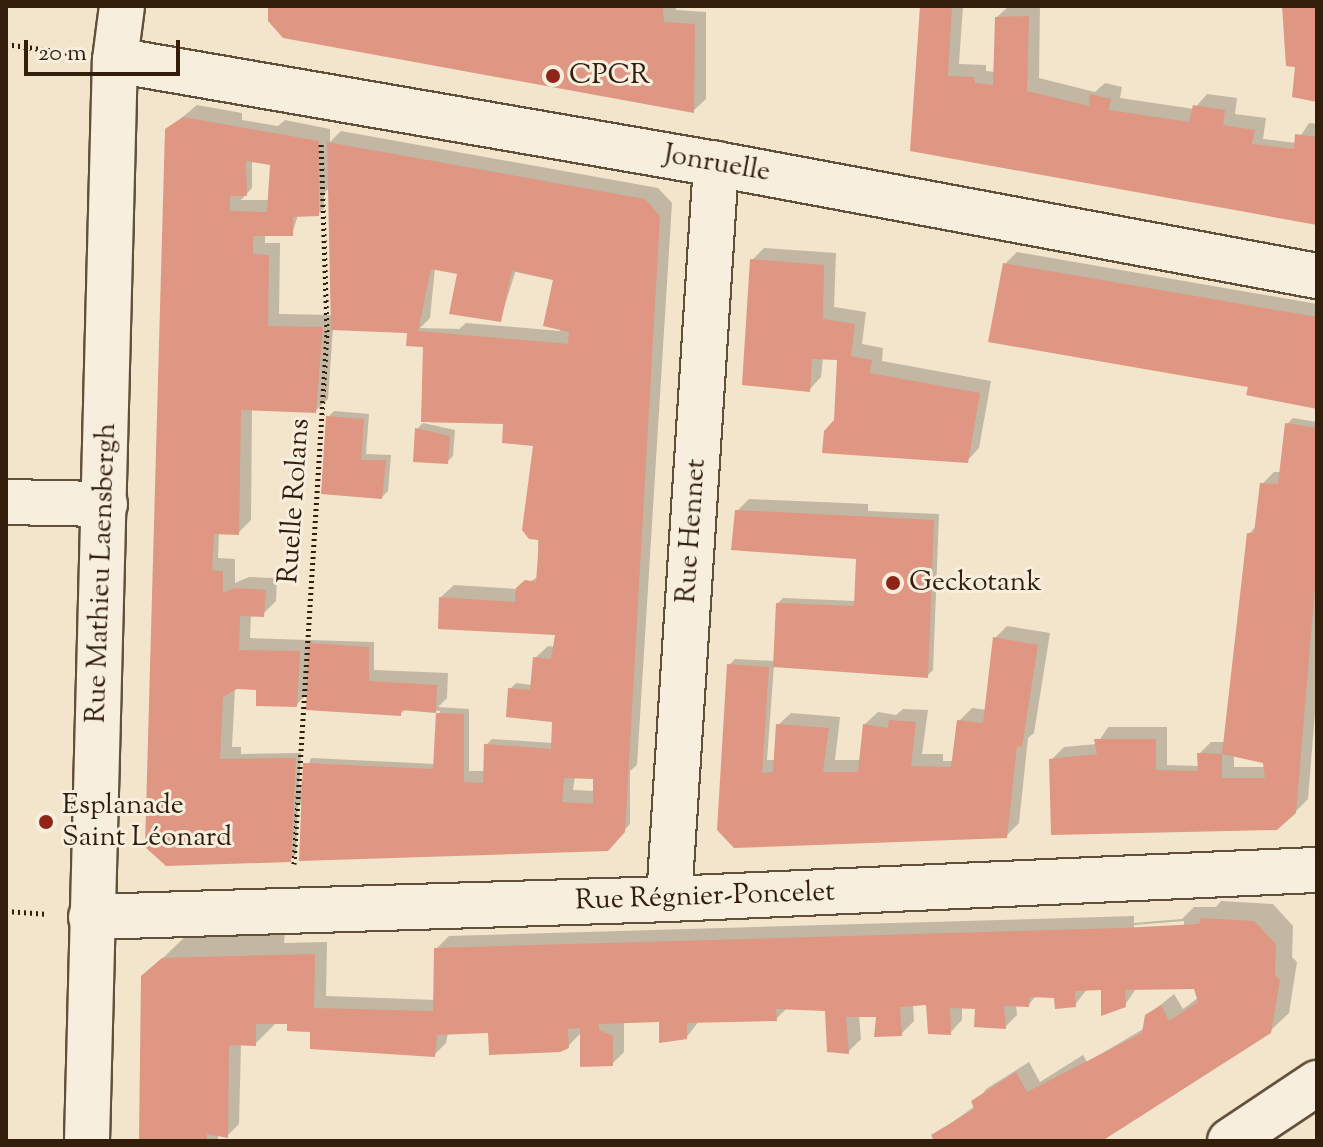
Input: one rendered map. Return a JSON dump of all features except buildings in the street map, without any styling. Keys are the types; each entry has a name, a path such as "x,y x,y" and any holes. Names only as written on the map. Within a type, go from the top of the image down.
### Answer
{"street":[{"name":"Rue Mathieu Laensbergh","path":"87,1141 115,60 122,6"},
{"name":"Jonruelle","path":"115,60 716,164 1317,276"},
{"name":"Rue Hennet","path":"669,899 716,164"},
{"path":"6,502 105,504"},
{"name":"Rue Régnier-Poncelet","path":"91,917 669,899 1316,869"},
{"path":"1230,1141 1317,1083"}],"path":[{"path":"6,44 115,60"},
{"name":"Ruelle Rolans","path":"293,911 305,641 327,332 324,94"}],"place":[{"name":"CPCR","path":"553,76"},
{"name":"Geckotank","path":"893,583"},
{"name":"Esplanade Saint Léonard","path":"46,822"}]}
